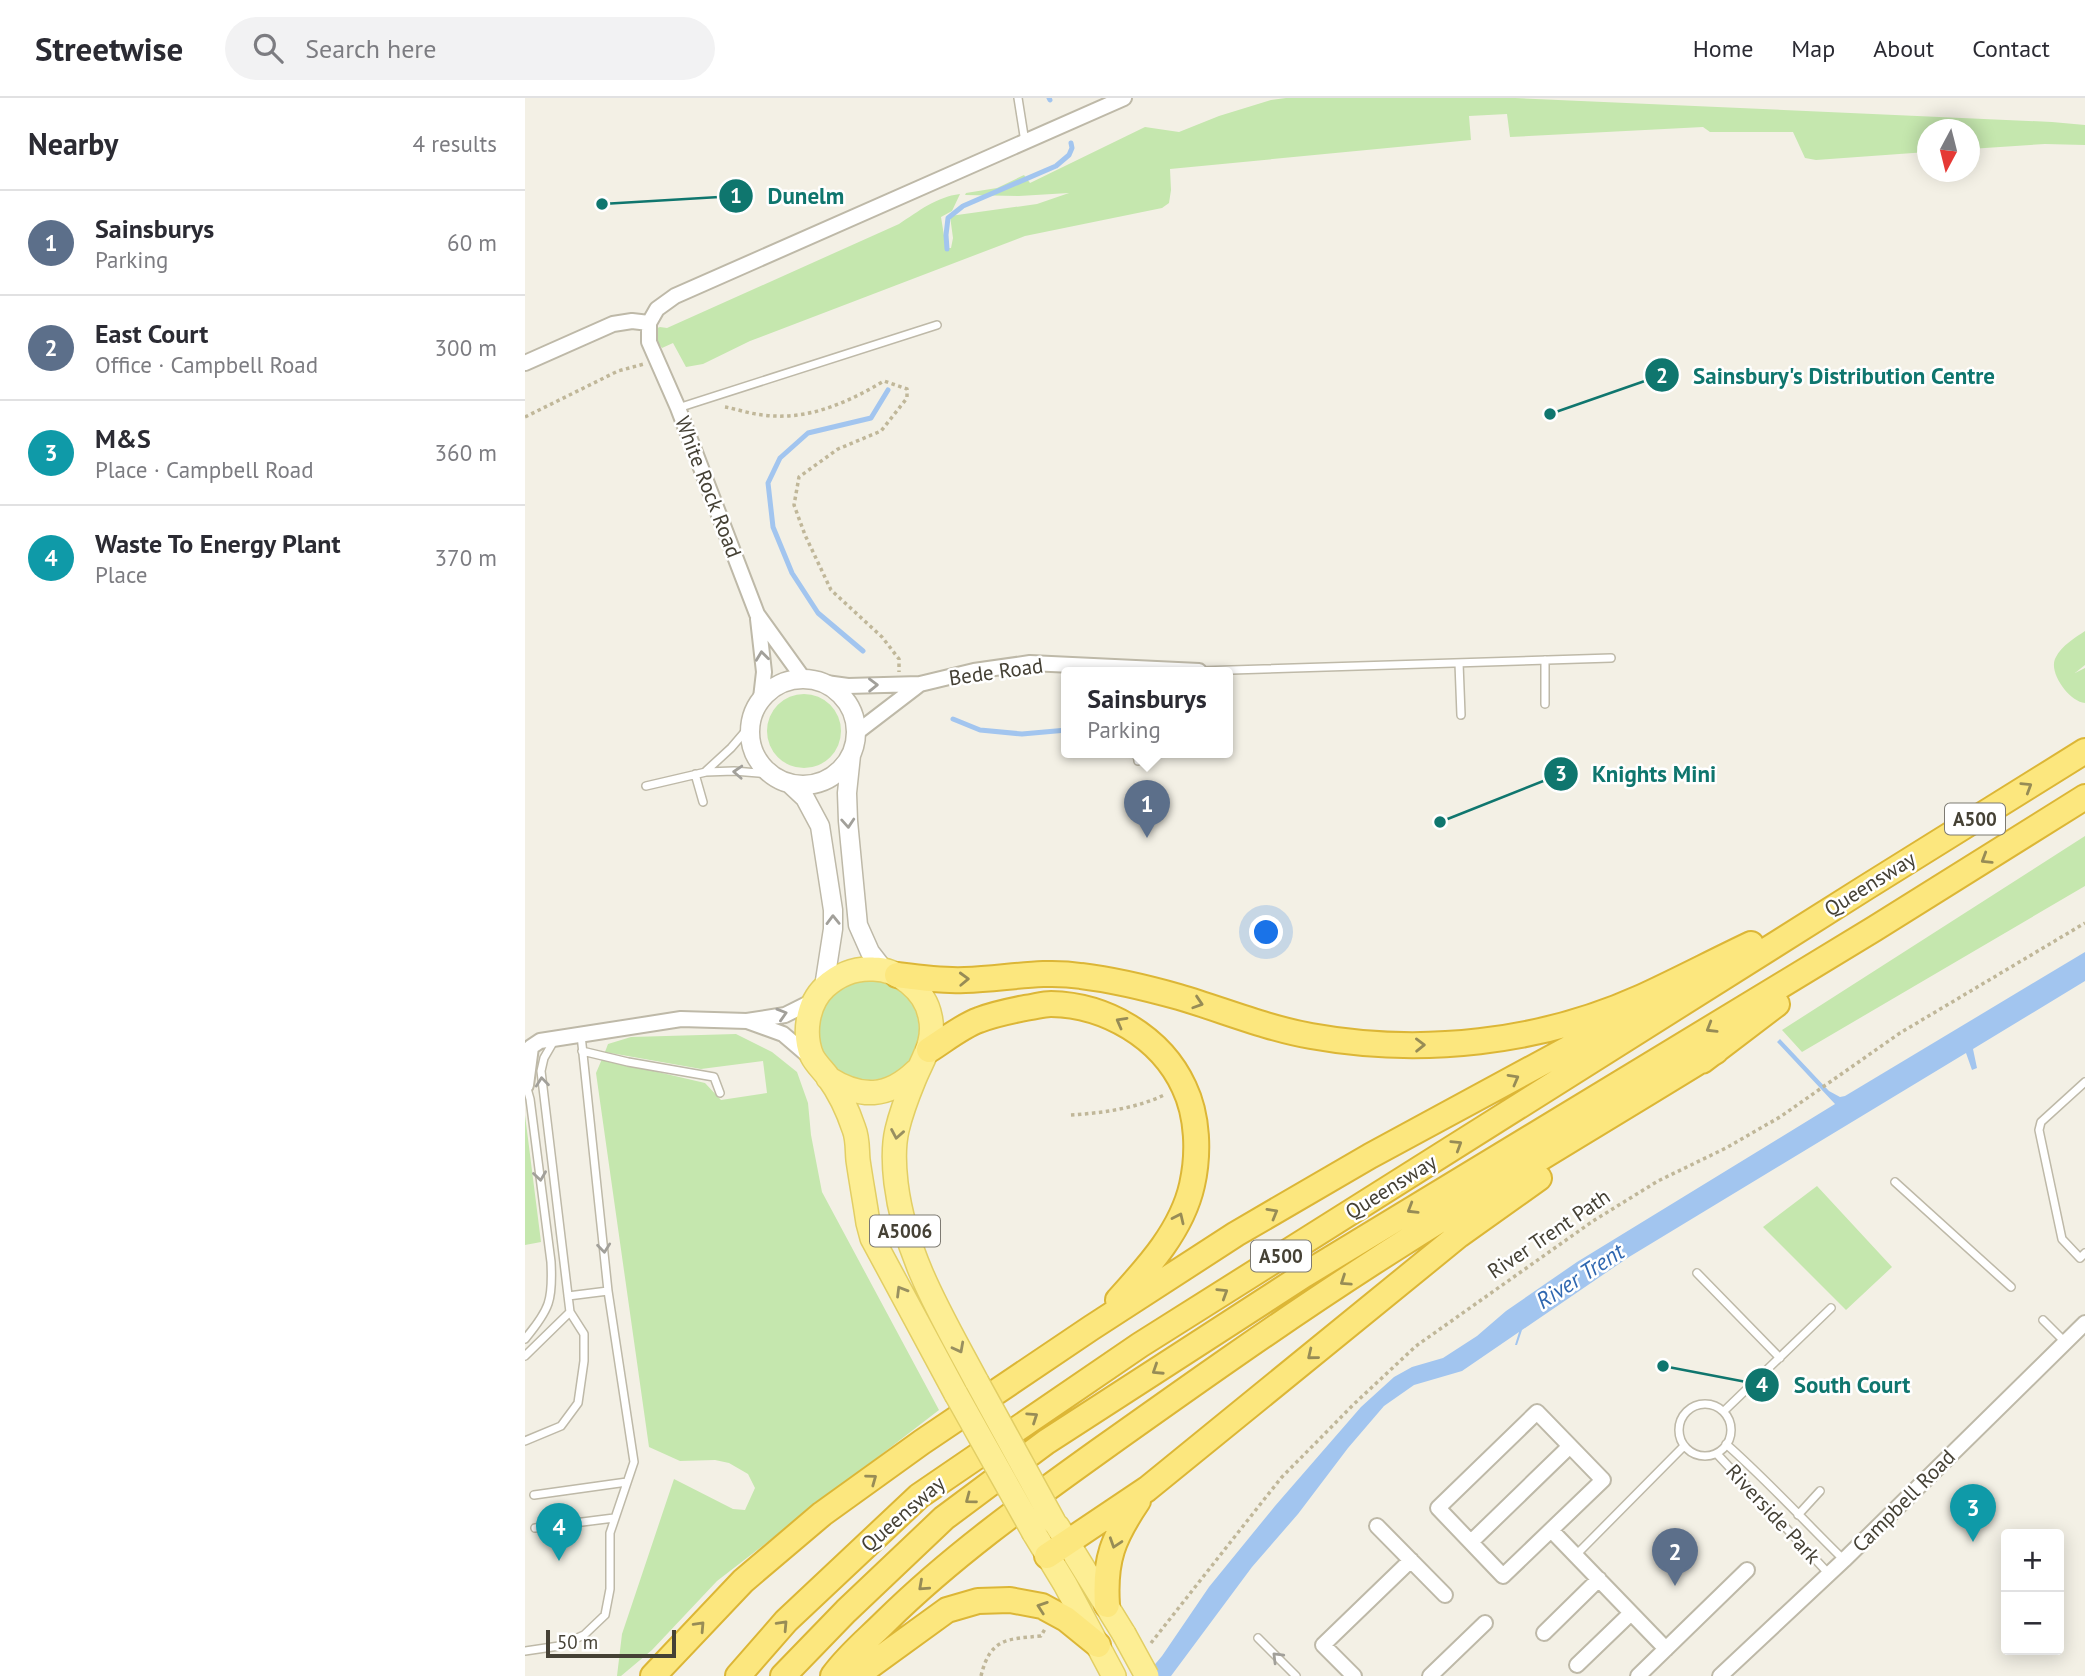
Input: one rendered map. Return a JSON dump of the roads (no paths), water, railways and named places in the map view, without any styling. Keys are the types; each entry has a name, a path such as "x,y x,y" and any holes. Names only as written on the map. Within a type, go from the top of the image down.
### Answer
{"highway":[{"name":"Queensway","path":"738,1676 786,1621 930,1488 1140,1346 2085,751"},
{"name":"Queensway","path":"783,1676 846,1611 944,1518 1046,1442 1304,1275 1874,929 2085,797"},
{"path":"890,972 928,980 966,980 1032,974 1078,975 1132,985 1310,1036 1408,1046 1451,1045 1523,1035 1603,1012 1640,998 1865,888"},
{"path":"653,1676 743,1581 822,1514 922,1442 1091,1328 1236,1234 1370,1156 1865,888"},
{"path":"1047,1556 1052,1532 1147,1489 1459,1235 1716,1051 1874,929"},
{"path":"924,1059 977,1021 1050,1003 1083,1008 1112,1017 1141,1034 1166,1060 1184,1085 1195,1125 1197,1150 1192,1187 1170,1237 1141,1275 1091,1328"},
{"path":"834,1676 865,1642 943,1568 1146,1417 1373,1263 1716,1051"},
{"path":"1107,1605 1106,1582 1114,1541 1121,1525 1147,1489"},
{"path":"856,1676 947,1611 978,1601 1010,1600 1042,1606 1066,1619 1100,1649"}],"main road":[{"path":"860,969 890,972 913,986 922,996 929,1011 932,1033 924,1059 904,1083 896,1087 870,1093 843,1087 822,1069 808,1041 811,1008 820,993 836,978 860,969"},
{"name":"A5006","path":"924,1059 905,1103 896,1134 894,1164 899,1209 910,1249 937,1307 978,1382 1052,1532"},
{"name":"A5006","path":"822,1069 846,1107 855,1132 872,1238 957,1394 1052,1532 1107,1605 1147,1676"},
{"path":"1047,1556 1114,1676"}],"street":[{"path":"525,363 614,324 632,321 649,323 657,309 675,296 1124,98"},
{"name":"White Rock Road","path":"649,323 649,342 678,408 757,614 764,672 761,698"},
{"name":"White Rock Road","path":"757,614 803,678"},
{"name":"Bede Road","path":"826,684 920,684 974,671 1030,663 1090,667"},
{"path":"525,1086 531,1046 540,1041 681,1019 747,1021 785,1015 820,993 833,929 833,910 820,826 805,797 789,783 770,774 756,758 750,737 753,711 761,698 780,683 803,678 826,684 835,689 849,704 853,713 856,733 847,793 858,925 870,951 890,972"},
{"name":"Bede Road","path":"856,733 920,684"},
{"path":"789,783 801,785 825,780 835,774 851,755"},
{"path":"747,1021 783,1034 822,1069"},
{"name":"Campbell Road","path":"1720,1676 1844,1560 2085,1323"},
{"path":"1537,1412 1603,1480 1551,1530 1503,1576 1438,1508 1537,1412"},
{"path":"1471,1542 1570,1446"},
{"path":"1377,1527 1445,1595"},
{"path":"1551,1530 1666,1649"},
{"path":"1354,1676 1324,1646 1411,1560"},
{"path":"1638,1676 1747,1570"},
{"path":"1544,1633 1599,1579"},
{"path":"1577,1665 1631,1613"},
{"path":"1430,1676 1485,1623"}],"lane":[{"path":"1018,98 1024,142"},
{"path":"678,408 937,325"},
{"path":"1233,670 1611,658"},
{"path":"1545,660 1545,704"},
{"path":"1459,663 1461,715"},
{"path":"706,772 750,727"},
{"path":"646,786 706,772 770,774"},
{"path":"695,774 703,802"},
{"path":"525,1651 559,1646 584,1635 605,1615 610,1589 610,1533 634,1462 608,1292 581,1034"},
{"path":"525,1441 561,1426 578,1403 584,1361 584,1334 570,1312 541,1071 544,1058 555,1038"},
{"path":"582,1051 714,1077 720,1093"},
{"path":"2085,1082 2041,1122 2039,1130 2062,1239 2080,1258 2085,1253"},
{"path":"525,1086 531,1112 552,1280 549,1304 525,1339"},
{"path":"1895,1182 2011,1287"},
{"path":"1697,1273 1780,1358"},
{"path":"568,1296 608,1292"},
{"path":"1724,1410 1831,1308"},
{"path":"525,1356 570,1312"},
{"path":"2043,1320 2065,1342"},
{"path":"1697,1404 1706,1404 1724,1410 1731,1424 1731,1433 1727,1444 1717,1454 1699,1456 1684,1446 1678,1430 1690,1408 1697,1404"},
{"name":"Riverside Park","path":"1727,1444 1844,1560"},
{"path":"1576,1555 1684,1446"},
{"name":"Riverside Park","path":"1717,1454 1829,1574"},
{"path":"534,1495 627,1482"},
{"path":"1798,1515 1820,1491"},
{"path":"535,1528 614,1518"},
{"path":"1258,1638 1296,1676"}],"water":[{"name":"River Trent","path":"2085,952 2085,981 1973,1049 1977,1068 1972,1070 1966,1053 1629,1257 1522,1330 1517,1345 1519,1332 1462,1371 1414,1385 1384,1406 1252,1567 1171,1676 1145,1676 1162,1656 1209,1587 1275,1506 1361,1407 1394,1377 1412,1367 1443,1358 1577,1262 1835,1104 1777,1042 1780,1039 1829,1091 1840,1097 1845,1096"}],"waterway":[{"path":"947,249 948,218 963,206 1056,166 1069,155 1071,143"},
{"path":"863,651 818,613 792,573 773,527 768,483 780,458 808,433 871,418 888,390"},
{"path":"953,719 980,730 1022,734 1061,731"}],"place":[{"name":"Dunelm","path":"602,204"},
{"name":"Sainsbury's Distribution Centre","path":"1550,414"},
{"name":"Knights Mini","path":"1440,822"},
{"name":"Sainsburys","path":"1147,838"},
{"name":"South Court","path":"1663,1366"},
{"name":"M&S","path":"1973,1542"},
{"name":"Waste To Energy Plant","path":"559,1561"},
{"name":"East Court","path":"1675,1586"}]}
